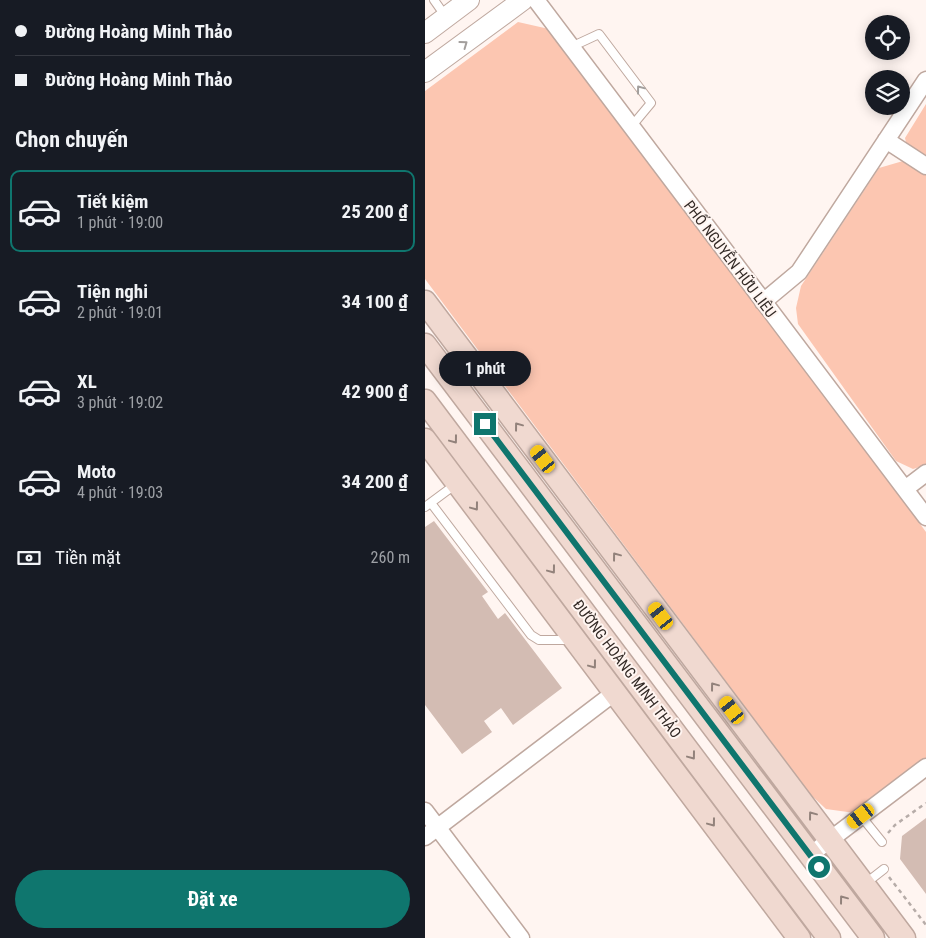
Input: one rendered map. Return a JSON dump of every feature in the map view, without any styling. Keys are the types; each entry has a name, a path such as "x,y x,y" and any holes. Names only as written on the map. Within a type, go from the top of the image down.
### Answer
{"main road":[{"path":"425,302 904,938"},
{"path":"425,345 873,938"},
{"name":"ĐƯỜNG HOÀNG MINH THẢO","path":"425,401 829,938"},
{"name":"ĐƯỜNG HOÀNG MINH THẢO","path":"425,440 799,938"}],"street":[{"path":"425,33 469,0"},
{"path":"425,72 523,0"},
{"name":"PHỐ NGUYỄN HỮU LIÊU","path":"536,0 926,517"},
{"path":"763,302 799,272 926,80"},
{"path":"886,140 926,166"},
{"path":"905,489 926,473"},
{"path":"431,832 614,693"},
{"path":"810,855 926,767"},
{"path":"425,811 431,832 521,938"}],"lane":[{"path":"434,0 446,17"},
{"path":"571,47 599,34 651,103 631,128"},
{"path":"457,483 428,505 531,635 539,640 575,640"},
{"path":"861,816 882,842"},
{"path":"864,884 884,869"}],"path":[{"path":"882,842 895,825 926,803"},
{"path":"884,869 891,881 926,925"}],"shaded area":[{"path":"518,22 549,29 749,292 926,532 926,760 855,813 826,809 811,795 425,279 425,91"},
{"path":"926,104 926,162 908,151 905,138"},
{"path":"903,161 926,175 926,465 913,469 896,461 798,324 796,308 801,286 879,168"}],"building":[{"path":"434,521 488,592 482,596 498,619 505,613 562,688 513,725 501,708 484,721 492,732 462,754 425,705 425,527"},
{"path":"926,818 926,894 900,859 902,836"}],"route":[{"path":"485,424 819,867"}]}
